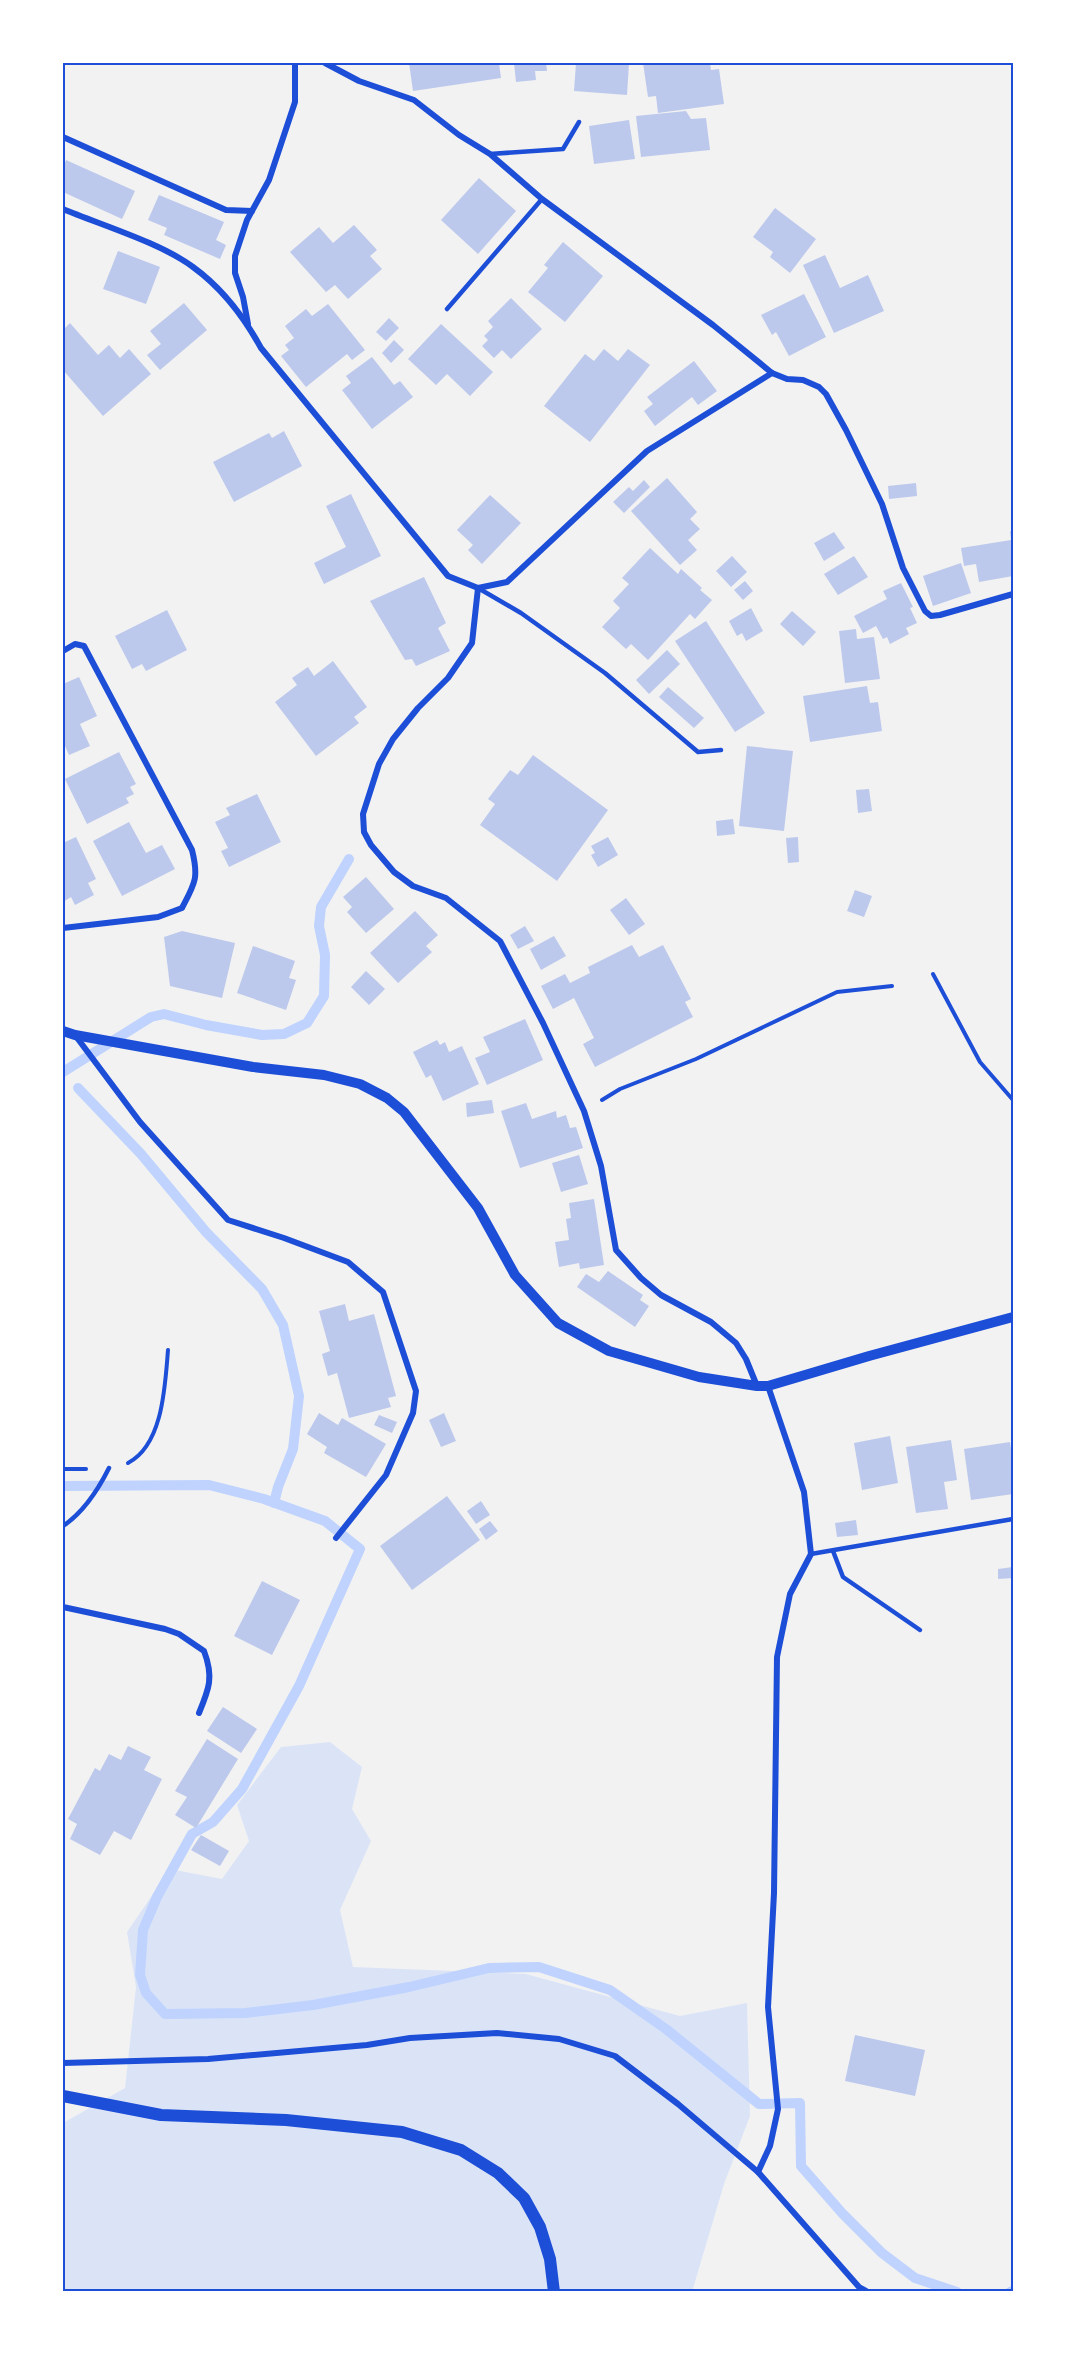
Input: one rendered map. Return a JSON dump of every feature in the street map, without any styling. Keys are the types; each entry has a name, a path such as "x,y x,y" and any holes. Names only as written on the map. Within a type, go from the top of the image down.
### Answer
{"main road":[{"path":"63,2096 161,2115 286,2120 402,2132 461,2150 498,2173 524,2198 540,2227 550,2259 554,2292"}],"street":[{"path":"248,324 243,297 235,273 236,256 252,211 269,180 295,102 295,63"},
{"path":"326,63 359,81 414,100 459,135 490,154 542,200 713,325 771,373 787,379 803,380 819,387 826,394 846,430 882,504 903,568 925,611 931,616 1013,594"},
{"path":"63,137 226,210 252,211"},
{"path":"63,209 165,251 192,266 216,286 248,324 261,348 448,576 478,588 507,582 647,451 771,373"},
{"path":"478,588 472,643 448,678 418,708 393,739 379,764 363,814 364,832 371,845 394,872 413,886 446,898 500,941 543,1023 584,1111 601,1166 616,1250 641,1278 661,1295 711,1322 736,1344 762,1386 804,1492 811,1554 790,1594 777,1657 774,1893 768,2007 778,2109 770,2146 758,2172"},
{"path":"63,651 75,644 84,646 192,850 197,869 195,882 182,908 158,917 63,928"},
{"path":"63,1031 253,1067 324,1075 360,1084 387,1098 404,1112 478,1208 515,1275 558,1323 609,1351 699,1377 762,1386 1013,1317"},
{"path":"75,1035 140,1122 228,1220 348,1262 383,1292 416,1391 413,1413 386,1475 336,1538"},
{"path":"63,1607 165,1629 180,1635 204,1651 211,1676 207,1695 199,1713"},
{"path":"63,2062 208,2059 356,2046 410,2038 497,2033 559,2039 615,2056 678,2104 758,2172 859,2287 867,2292"}],"lane":[{"path":"490,154 563,149 579,122"},
{"path":"447,309 542,200"},
{"path":"478,588 521,613 605,673 698,752 721,750"},
{"path":"63,1526 75,1518 94,1495 109,1468"},
{"path":"811,1554 1013,1520"},
{"path":"833,1551 843,1577 920,1630"}],"path":[{"path":"933,974 980,1062 1013,1100"},
{"path":"584,1111 620,1089 696,1059 837,992 892,986"},
{"path":"63,1469 123,1466 140,1457 154,1432 164,1399 168,1350"}],"shaded area":[{"path":"330,1742 362,1767 352,1809 371,1841 340,1910 353,1967 526,1974 680,2016 747,2003 750,2116 724,2184 692,2292 63,2292 63,2123 125,2088 136,1987 127,1932 170,1869 222,1879 249,1841 237,1805 281,1747"}],"building":[{"path":"409,63 499,63 501,78 413,91"},
{"path":"514,63 546,63 547,71 535,71 536,80 516,82"},
{"path":"576,63 629,63 627,95 574,91"},
{"path":"643,63 710,63 711,70 719,69 724,104 658,113 656,96 648,97"},
{"path":"686,111 691,119 706,118 710,150 641,157 636,116"},
{"path":"629,120 635,159 594,164 589,126"},
{"path":"66,160 135,191 122,219 63,192 63,168"},
{"path":"479,178 516,211 478,254 441,220"},
{"path":"159,195 224,222 216,240 226,245 220,259 164,235 167,228 148,220"},
{"path":"775,208 816,239 790,273 770,257 773,252 753,237"},
{"path":"354,225 377,250 370,256 382,269 348,299 335,285 326,292 290,252 319,227 333,243"},
{"path":"563,242 603,276 565,322 528,292 548,268 544,265"},
{"path":"118,251 160,267 146,304 103,289"},
{"path":"825,255 840,288 868,275 884,311 834,333 803,265"},
{"path":"804,294 826,337 789,356 776,332 772,335 761,315"},
{"path":"511,298 542,329 511,359 502,350 494,358 482,346 488,340 484,336 493,327 488,321"},
{"path":"184,303 207,330 160,370 147,355 161,344 150,331"},
{"path":"328,304 365,350 352,360 347,354 306,387 281,356 289,350 285,345 294,338 285,326 306,309 312,316"},
{"path":"389,318 399,328 386,341 376,332"},
{"path":"70,323 98,355 109,345 120,358 129,349 151,374 103,416 63,370 63,330"},
{"path":"441,324 493,372 470,396 447,374 436,385 408,359"},
{"path":"394,340 404,350 391,363 382,353"},
{"path":"604,349 618,361 628,349 650,365 590,442 544,406 585,354 594,361"},
{"path":"372,357 394,385 400,381 413,397 372,429 342,390 351,383 346,376"},
{"path":"694,361 717,391 698,405 692,397 655,426 644,411 653,404 647,397"},
{"path":"284,431 302,466 234,502 213,462 269,433 272,438"},
{"path":"667,478 697,512 690,519 700,529 688,540 697,550 680,565 631,511"},
{"path":"644,480 650,487 624,513 613,502 629,487 633,491"},
{"path":"916,483 917,496 889,499 888,486"},
{"path":"351,494 381,556 324,584 314,563 346,547 326,506"},
{"path":"490,495 521,523 482,564 468,550 473,545 457,530"},
{"path":"1010,531 1013,531 1013,576 979,582 976,564 964,566 961,548 1011,540"},
{"path":"834,532 845,548 824,561 814,543"},
{"path":"650,548 678,574 681,569 712,600 695,619 690,614 648,660 631,644 626,649 602,627 620,608 613,601 629,584 622,578"},
{"path":"732,556 747,572 731,587 716,571"},
{"path":"854,556 868,577 838,595 824,574"},
{"path":"961,563 971,593 933,606 923,576"},
{"path":"424,577 446,623 438,628 450,651 416,666 412,659 405,660 370,601"},
{"path":"745,581 753,591 743,600 734,590"},
{"path":"901,583 913,607 910,608 917,623 906,628 909,634 890,644 887,637 883,639 876,626 863,633 854,616 887,599 883,591"},
{"path":"751,608 763,631 746,641 742,633 737,636 729,621"},
{"path":"167,610 187,650 146,671 142,664 132,669 115,636"},
{"path":"792,611 816,632 803,646 780,624"},
{"path":"706,621 765,713 735,732 675,641"},
{"path":"856,629 857,639 874,637 880,679 845,683 839,631"},
{"path":"667,650 680,664 649,694 636,680"},
{"path":"333,661 367,707 354,717 359,723 316,756 275,702 297,685 292,678 308,667 314,676"},
{"path":"79,677 97,716 80,724 90,746 69,755 65,746 63,747 63,684"},
{"path":"867,686 870,703 878,702 882,731 810,742 803,696"},
{"path":"668,687 704,718 694,728 659,697"},
{"path":"747,746 793,751 784,831 739,826"},
{"path":"119,752 136,784 130,787 134,794 126,798 129,803 87,824 65,779"},
{"path":"533,755 608,810 557,881 480,825 495,804 488,799 510,770 518,775"},
{"path":"869,789 872,811 858,813 856,790"},
{"path":"257,794 281,842 229,867 221,851 228,848 215,822 230,815 226,808"},
{"path":"733,819 735,834 717,836 716,821"},
{"path":"129,822 146,853 162,845 175,869 122,896 93,841"},
{"path":"76,837 96,879 88,883 94,895 75,905 71,897 63,902 63,843"},
{"path":"608,837 618,855 598,867 591,855 595,853 591,846"},
{"path":"798,837 799,862 788,863 786,838"},
{"path":"366,877 394,909 366,933 347,912 352,907 343,897"},
{"path":"855,890 872,896 864,917 847,911"},
{"path":"626,898 645,924 629,935 610,910"},
{"path":"415,911 438,935 426,946 432,952 398,983 370,953"},
{"path":"525,926 534,941 518,949 510,935"},
{"path":"182,931 235,943 222,998 170,986 164,937"},
{"path":"554,936 566,956 541,970 530,949"},
{"path":"632,945 639,957 663,945 691,999 685,1002 693,1017 595,1067 583,1044 594,1038 574,998 553,1009 541,986 565,974 570,983 590,973 588,967"},
{"path":"253,946 295,961 289,978 296,980 286,1010 237,993"},
{"path":"366,971 385,989 369,1005 351,987"},
{"path":"525,1019 543,1060 487,1085 475,1058 490,1052 483,1037"},
{"path":"437,1040 440,1045 445,1042 449,1052 462,1046 479,1084 443,1101 431,1075 426,1078 413,1052"},
{"path":"492,1100 494,1113 467,1117 466,1103"},
{"path":"526,1103 532,1119 556,1111 557,1118 566,1115 570,1128 576,1127 583,1148 520,1168 501,1111"},
{"path":"579,1155 588,1184 561,1192 552,1163"},
{"path":"594,1199 604,1265 580,1269 579,1263 559,1267 555,1242 569,1240 566,1219 571,1218 569,1203"},
{"path":"608,1271 643,1295 640,1300 649,1306 635,1327 577,1287 586,1274 599,1282"},
{"path":"345,1304 349,1321 374,1314 396,1396 388,1398 391,1407 349,1418 337,1373 328,1376 322,1354 330,1351 319,1311"},
{"path":"319,1413 338,1425 342,1418 386,1444 366,1477 324,1453 327,1447 307,1434"},
{"path":"444,1413 456,1441 441,1447 429,1420"},
{"path":"379,1415 397,1422 392,1433 374,1425"},
{"path":"890,1436 898,1483 862,1490 854,1443"},
{"path":"951,1440 957,1480 944,1482 948,1509 916,1513 906,1447"},
{"path":"1010,1442 1013,1494 971,1500 964,1449"},
{"path":"447,1496 480,1540 412,1590 380,1546"},
{"path":"481,1501 490,1515 476,1524 467,1511"},
{"path":"856,1520 858,1535 837,1537 835,1523"},
{"path":"490,1521 498,1531 486,1540 479,1529"},
{"path":"1013,1567 1013,1578 998,1579 998,1569"},
{"path":"262,1581 300,1600 272,1655 234,1636"},
{"path":"223,1707 257,1729 241,1753 207,1731"},
{"path":"207,1739 238,1759 196,1828 175,1815 187,1797 175,1791"},
{"path":"128,1746 151,1757 144,1770 162,1779 131,1840 114,1831 100,1855 70,1839 77,1824 68,1819 95,1768 100,1771 109,1754 121,1760"},
{"path":"201,1835 229,1851 220,1866 191,1850"},
{"path":"855,2035 925,2050 915,2096 845,2081"}],"waterway":[{"path":"63,1072 151,1017 164,1014 206,1025 262,1035 284,1034 307,1023 324,996 325,955 319,926 321,907 349,859"},
{"path":"78,1088 141,1154 206,1232 262,1289 283,1325 299,1396 293,1449 274,1503"},
{"path":"63,1486 209,1485 264,1499 325,1521 360,1549 299,1686 242,1789 213,1822 192,1834 157,1897 143,1930 140,1975 146,1993 165,2014 245,2013 313,2005 409,1987 489,1968 539,1967 610,1990 666,2029 759,2104 800,2103 801,2166 842,2213 882,2253 915,2278 957,2292"}]}
